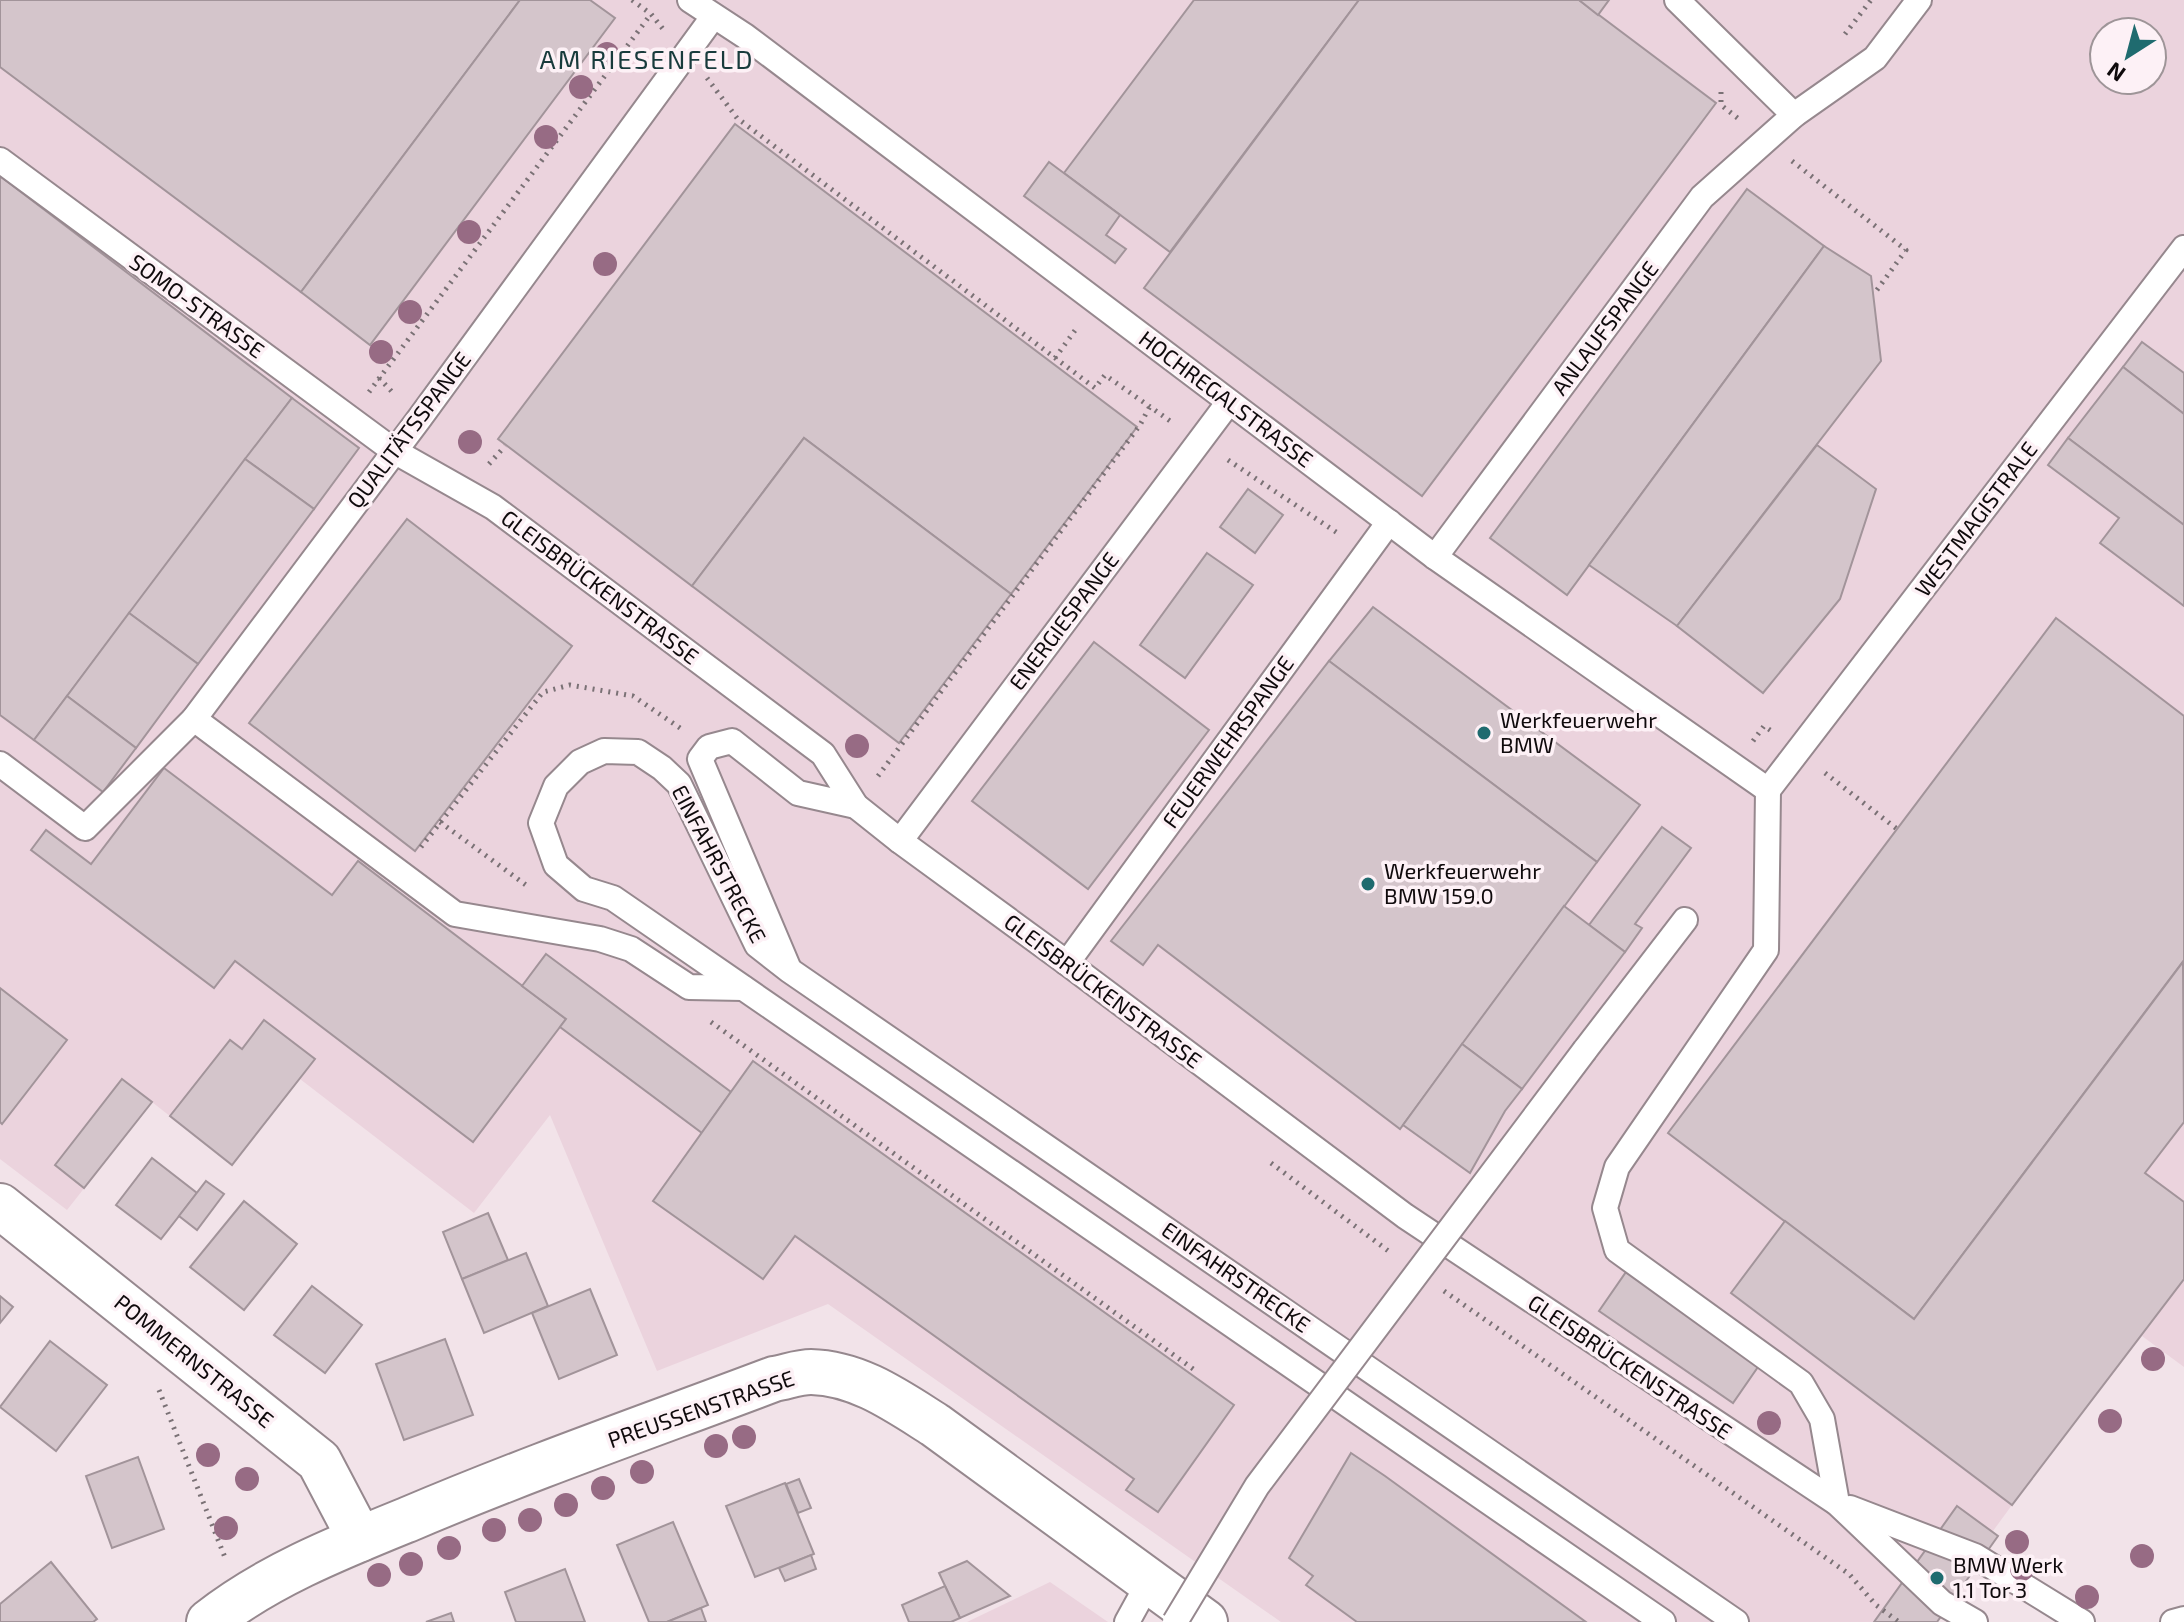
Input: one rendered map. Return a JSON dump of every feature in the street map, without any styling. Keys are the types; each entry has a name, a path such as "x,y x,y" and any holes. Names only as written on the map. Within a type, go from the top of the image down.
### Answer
{"street":[{"name":"POMMERNSTRASSE","path":"0,1206 319,1461 360,1539"},
{"name":"PREUSSENSTRASSE","path":"224,1610 360,1539 454,1500 760,1384 809,1372 844,1376 890,1396 935,1425 1205,1622"}],"lane":[{"name":"HOCHREGALSTRASSE","path":"690,0 757,45 1435,557 1768,790"},
{"path":"1677,0 1794,115"},
{"name":"ANLAUFSPANGE","path":"1435,557 1702,197 1794,115 1875,58 1919,0"},
{"name":"QUALITÄTSSPANGE","path":"0,764 85,828 194,719 713,17"},
{"name":"SOMO-STRASSE","path":"0,160 394,451"},
{"name":"WESTMAGISTRALE","path":"1768,790 2184,248"},
{"name":"ENERGIESPANGE","path":"900,841 1229,402"},
{"name":"GLEISBRÜCKENSTRASSE","path":"394,451 493,507 823,754 856,806 900,841 1405,1216 1837,1503"},
{"name":"FEUERWEHRSPANGE","path":"1067,963 1389,522"},
{"path":"194,719 455,914 600,939 631,949 689,987 743,988"},
{"path":"789,970 700,759 709,747 732,741 798,793 856,806"},
{"name":"EINFAHRSTRECKE","path":"1663,1622 613,898 584,889 556,865 541,823 556,786 580,762 604,751 638,752 662,768 679,784 757,945 1736,1622"},
{"path":"1768,790 1766,950 1617,1167 1605,1208 1617,1250 1801,1383 1822,1419 1837,1503 1942,1603 1975,1622"},
{"path":"1175,1622 1257,1486 1685,920"},
{"path":"1837,1503 1975,1556 2082,1622"},
{"path":"1127,1622 1149,1582"},
{"path":"2173,1622 2184,1619"}],"path":[{"path":"1836,46 1871,0"},
{"path":"350,418 651,14"},
{"path":"1721,105 1761,83"},
{"path":"856,806 1131,438 1150,406"},
{"path":"415,854 543,692 570,685 633,696 709,747"},
{"path":"440,822 538,894"},
{"path":"710,1021 1196,1371"},
{"path":"1271,1163 1396,1257"},
{"path":"1435,1284 1849,1574 1876,1605 1899,1622"},
{"path":"172,1342 152,1371 224,1610"}],"shaded area":[{"path":"0,0 2184,0 2184,1367 2142,1336 1993,1531 1998,1536 1937,1622 1281,1622 828,1304 657,1371 550,1115 474,1213 300,1079 232,1165 152,1102 67,1210 0,1159"},
{"path":"1050,1582 1108,1622 967,1622"}],"building":[{"path":"0,0 520,0 301,292 0,67"},
{"path":"520,0 590,0 615,18 370,345 301,292"},
{"path":"1194,0 1359,0 1170,252 1064,173"},
{"path":"1359,0 1579,0 1716,103 1422,496 1144,288"},
{"path":"1579,0 1609,0 1598,15"},
{"path":"735,124 1137,427 1011,594 804,438 692,586 498,439"},
{"path":"1049,162 1120,215 1106,235 1126,249 1115,263 1024,196"},
{"path":"0,176 292,398 34,740 0,715"},
{"path":"1747,189 1824,246 1567,595 1490,538"},
{"path":"1824,246 1871,276 1881,361 1677,626 1589,565"},
{"path":"2142,342 2184,373 2184,414 2123,367"},
{"path":"2123,367 2184,414 2184,525 2068,438"},
{"path":"292,398 359,448 314,509 245,459"},
{"path":"804,438 1011,594 899,743 692,586"},
{"path":"2068,438 2184,525 2184,606 2100,543 2119,518 2048,465"},
{"path":"1817,445 1876,489 1840,599 1763,693 1677,626"},
{"path":"245,459 314,509 198,664 129,613"},
{"path":"1248,489 1283,515 1255,553 1220,527"},
{"path":"407,519 572,646 415,851 249,723"},
{"path":"1207,553 1253,585 1185,678 1140,645"},
{"name":"Werkfeuerwehr BMW","path":"1373,607 1640,805 1597,862 1329,661"},
{"path":"129,613 198,664 136,748 67,696"},
{"path":"2056,618 2184,716 2184,960 1914,1319 1668,1133"},
{"path":"1094,642 1209,730 1088,889 972,801"},
{"name":"Werkfeuerwehr BMW 159.0","path":"1329,661 1597,862 1400,1129 1158,945 1143,965 1111,941"},
{"path":"67,696 136,748 103,792 34,740"},
{"path":"164,768 332,895 358,861 566,1019 473,1142 235,961 214,988 31,850 46,830 91,864"},
{"path":"1662,827 1691,848 1635,924 1642,928 1625,952 1589,925"},
{"path":"1564,906 1625,952 1522,1089 1462,1044"},
{"path":"546,954 731,1092 702,1133 560,1027 566,1019 522,986"},
{"path":"2183,962 2184,1122 2145,1173 2184,1202 2184,1279 2012,1505 1731,1293 1785,1221 1914,1319"},
{"path":"0,988 67,1040 2,1124 0,1122"},
{"path":"264,1020 315,1059 232,1165 170,1116 230,1040 242,1049"},
{"path":"1462,1044 1522,1089 1505,1111 1470,1173 1403,1125"},
{"path":"753,1061 1234,1405 1158,1512 1126,1490 1134,1479 795,1236 763,1279 653,1201"},
{"path":"122,1079 152,1102 84,1188 55,1165"},
{"path":"152,1158 197,1193 161,1239 116,1205"},
{"path":"206,1181 224,1194 197,1230 179,1216"},
{"path":"244,1201 297,1244 244,1310 190,1267"},
{"path":"488,1213 508,1260 462,1279 443,1232"},
{"path":"526,1253 548,1306 484,1333 462,1279"},
{"path":"1626,1272 1760,1364 1733,1403 1599,1311"},
{"path":"312,1286 362,1325 325,1373 274,1335"},
{"path":"590,1289 617,1355 559,1379 532,1313"},
{"path":"0,1296 13,1307 0,1323"},
{"path":"445,1339 473,1415 404,1440 376,1364"},
{"path":"50,1341 107,1385 56,1451 0,1407"},
{"path":"1351,1453 1586,1622 1357,1622 1306,1585 1313,1576 1289,1558"},
{"path":"138,1457 164,1529 112,1548 86,1476"},
{"path":"799,1479 811,1508 798,1513 786,1484"},
{"path":"785,1483 814,1554 755,1577 726,1506"},
{"name":"BMW Werk 1.1 Tor 3","path":"1957,1506 1998,1536 1937,1622 1874,1622"},
{"path":"673,1522 708,1605 667,1622 649,1622 617,1545"},
{"path":"811,1555 816,1569 785,1581 779,1568"},
{"path":"967,1561 1010,1596 960,1618 939,1573"},
{"path":"51,1562 97,1619 93,1622 0,1622 0,1604"},
{"path":"565,1569 585,1622 516,1622 505,1592"},
{"path":"945,1586 960,1618 951,1622 909,1622 902,1605"},
{"path":"701,1608 706,1622 667,1622"},
{"path":"451,1613 454,1622 426,1622"}],"place":[{"name":"Werkfeuerwehr BMW","path":"1484,733"},
{"name":"Werkfeuerwehr BMW 159.0","path":"1368,884"},
{"name":"BMW Werk 1.1 Tor 3","path":"1937,1578"}],"district":[{"name":"AM RIESENFELD","path":"647,60"}]}
